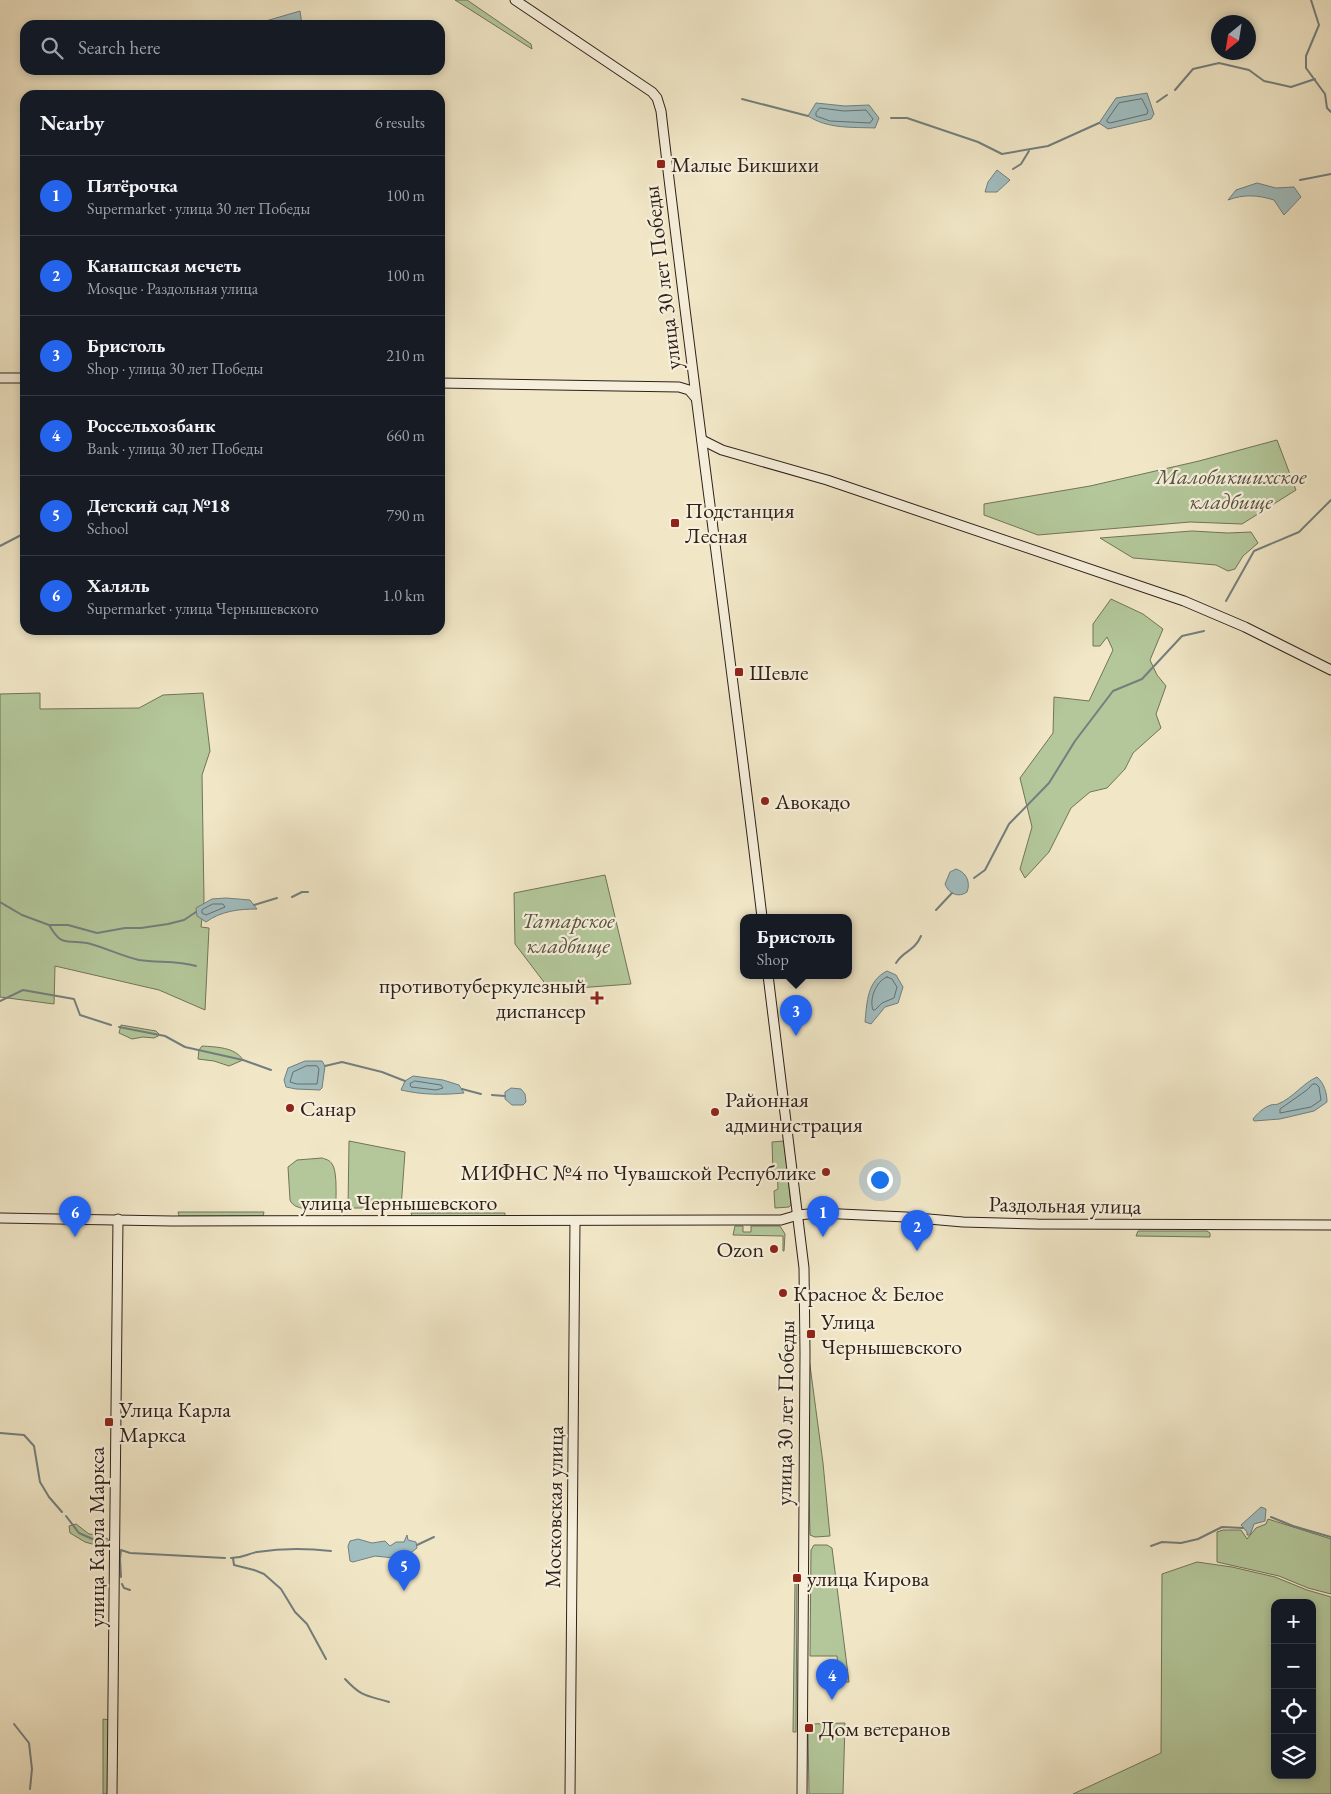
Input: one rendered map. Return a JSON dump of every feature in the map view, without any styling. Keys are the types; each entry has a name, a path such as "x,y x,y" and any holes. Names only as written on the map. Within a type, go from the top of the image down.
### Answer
{"street":[{"name":"улица 30 лет Победы","path":"515,0 652,92 657,98 661,111 695,397 706,468 762,914"},
{"path":"671,386 681,382 692,371"},
{"path":"0,378 20,378"},
{"path":"445,383 671,386 685,387 695,397"},
{"path":"702,440 722,450 827,480 1184,601 1245,627 1331,670"},
{"path":"706,468 712,456 722,450"},
{"name":"улица 30 лет Победы","path":"768,979 804,1268 802,1794"},
{"name":"Раздольная улица","path":"798,1215 819,1213 962,1222 1087,1225 1331,1225"},
{"name":"улица Чернышевского","path":"0,1218 771,1220 798,1215"},
{"name":"улица Карла Маркса","path":"112,1794 118,1219"},
{"name":"Московская улица","path":"570,1794 575,1220"}],"green space":[{"path":"455,0 467,0 531,44 532,49"},
{"name":"Малобикшихское кладбище","path":"1277,440 1296,490 1242,524 1190,522 1038,535 984,515 984,504 1090,486 1199,461"},
{"path":"1192,531 1251,532 1258,543 1243,556 1235,569 1228,571 1216,565 1133,558 1100,538"},
{"path":"1111,599 1143,614 1163,629 1150,660 1157,675 1166,686 1156,714 1161,728 1133,753 1125,769 1107,788 1090,792 1071,808 1049,852 1025,878 1020,869 1032,827 1020,778 1053,733 1054,697 1089,701 1113,650 1107,637 1100,646 1093,646 1093,624"},
{"path":"40,693 40,709 139,708 163,695 203,693 210,751 202,775 204,900 201,927 209,928 205,1010 159,990 55,966 54,1004 0,997 0,694"},
{"name":"Татарское кладбище","path":"605,875 631,984 550,990 515,944 514,893"},
{"path":"121,1025 156,1031 160,1035 154,1038 132,1039 119,1033"},
{"path":"202,1046 230,1050 243,1060 229,1066 214,1061 198,1059 199,1050"},
{"path":"349,1141 405,1152 401,1208 348,1208"},
{"path":"784,1141 791,1205 789,1207 775,1208 774,1191 778,1189 777,1173 773,1173 772,1142"},
{"path":"322,1158 330,1162 334,1167 336,1200 332,1207 308,1209 297,1207 290,1200 288,1167 297,1160"},
{"path":"178,1212 264,1212 263,1216 179,1216"},
{"path":"411,1213 505,1213 505,1217 412,1216"},
{"path":"735,1226 743,1226 743,1232 751,1232 751,1226 780,1226 785,1234 784,1251 783,1236 733,1235"},
{"path":"1138,1231 1207,1231 1210,1233 1210,1237 1136,1236"},
{"path":"809,1358 823,1463 830,1536 815,1537 810,1535 807,1418"},
{"path":"1268,1519 1331,1539 1331,1594 1308,1588 1279,1576 1217,1562 1217,1532 1241,1530 1247,1539 1256,1528 1266,1524"},
{"path":"76,1524 89,1534 100,1535 108,1539 109,1544 106,1548 85,1542 70,1533 69,1526"},
{"path":"814,1545 827,1545 832,1548 849,1682 839,1682 837,1656 810,1656 811,1550"},
{"path":"1197,1562 1232,1567 1275,1577 1331,1597 1331,1794 1073,1794 1161,1753 1162,1574"},
{"path":"795,1581 797,1581 796,1732 793,1732"},
{"path":"103,1719 110,1720 109,1794 103,1794"},
{"path":"845,1723 843,1794 809,1794 808,1731 811,1731 811,1724"}],"water":[{"path":"300,11 301,20 269,20"},
{"path":"1147,93 1154,114 1151,119 1108,129 1099,123 1116,98"},
{"path":"816,103 845,106 869,105 879,118 875,128 832,125 808,116"},
{"path":"997,170 1010,180 997,192 985,192 988,182"},
{"path":"1257,183 1276,188 1294,187 1301,197 1284,215 1274,200 1268,198 1245,196 1228,200 1236,190"},
{"path":"956,869 965,875 968,881 967,892 960,895 951,893 945,884 950,872"},
{"path":"212,899 250,900 257,909 230,911 206,922 197,916 196,908"},
{"path":"887,971 896,975 903,987 898,1003 885,1007 871,1024 865,1022 869,993 872,986 880,975"},
{"path":"305,1061 322,1061 325,1066 322,1088 320,1090 286,1087 284,1080 288,1068"},
{"path":"413,1076 443,1080 459,1085 464,1093 433,1094 401,1090 405,1081"},
{"path":"1317,1077 1325,1088 1327,1102 1314,1111 1280,1119 1254,1121 1253,1119 1263,1109 1283,1101"},
{"path":"511,1088 521,1089 525,1094 526,1102 523,1105 512,1105 505,1099 505,1092"},
{"path":"1261,1507 1266,1509 1265,1521 1254,1524 1250,1535 1247,1535 1247,1532 1241,1525"},
{"path":"407,1535 408,1540 416,1542 417,1548 403,1559 375,1556 353,1562 350,1561 348,1546 350,1541 358,1539 372,1543 385,1541 390,1546 396,1542 404,1542"}],"waterway":[{"path":"1311,0 1319,25 1306,56 1306,68 1325,94 1327,108 1331,112"},
{"path":"1175,90 1193,69 1219,63 1249,70 1264,81 1291,87 1315,79"},
{"path":"1157,102 1167,95"},
{"path":"742,99 808,116"},
{"path":"891,118 907,118 978,142 1002,154 1048,146 1099,123"},
{"path":"1013,169 1021,164 1029,151"},
{"path":"1300,180 1331,174"},
{"path":"1226,601 1254,551 1299,532 1331,500"},
{"path":"0,546 20,536"},
{"path":"974,878 985,870 1009,824 1049,783 1075,741 1113,691 1142,679 1182,636 1204,631"},
{"path":"292,897 302,892 308,892"},
{"path":"936,910 952,893"},
{"path":"254,905 277,898"},
{"path":"0,902 22,915 49,925 68,925 97,933 168,924 184,920 196,912"},
{"path":"49,925 61,940 87,943 139,960 182,963 196,966"},
{"path":"896,963 915,945 921,936"},
{"path":"0,1001 23,990 74,999 80,1015 111,1025"},
{"path":"119,1027 165,1036 185,1047 243,1060 271,1070"},
{"path":"325,1066 342,1062 382,1072 405,1081"},
{"path":"462,1089 481,1094"},
{"path":"492,1095 505,1096"},
{"path":"0,1433 24,1435 34,1446 40,1482 49,1497 62,1512"},
{"path":"66,1516 79,1533 108,1546"},
{"path":"1271,1517 1293,1526 1331,1537"},
{"path":"1151,1546 1162,1542 1181,1543 1198,1539 1222,1527 1243,1528"},
{"path":"417,1545 434,1537"},
{"path":"121,1577 121,1550 130,1553 225,1558"},
{"path":"231,1558 276,1550 331,1551"},
{"path":"233,1558 234,1565 264,1574 281,1589 295,1612 307,1624 326,1659"},
{"path":"122,1584 124,1588 130,1590"},
{"path":"345,1679 361,1693 389,1702"},
{"path":"14,1724 29,1743 32,1769 30,1789"}],"place":[{"name":"Малые Бикшихи","path":"661,164"},
{"name":"Подстанция Лесная","path":"675,523"},
{"name":"Шевле","path":"739,672"},
{"name":"Авокадо","path":"765,801"},
{"name":"противотуберкулезный диспансер","path":"597,998"},
{"name":"Бристоль","path":"796,1036"},
{"name":"Санар","path":"290,1108"},
{"name":"Районная администрация","path":"715,1112"},
{"name":"МИФНС №4 по Чувашской Республике","path":"826,1172"},
{"name":"Халяль","path":"75,1237"},
{"name":"Пятёрочка","path":"823,1237"},
{"name":"Ozon","path":"774,1249"},
{"name":"Канашская мечеть","path":"917,1251"},
{"name":"Красное & Белое","path":"783,1293"},
{"name":"Улица Чернышевского","path":"811,1334"},
{"name":"Улица Карла Маркса","path":"109,1422"},
{"name":"улица Кирова","path":"797,1578"},
{"name":"Детский сад №18","path":"404,1591"},
{"name":"Россельхозбанк","path":"832,1700"},
{"name":"Дом ветеранов","path":"809,1728"}]}
